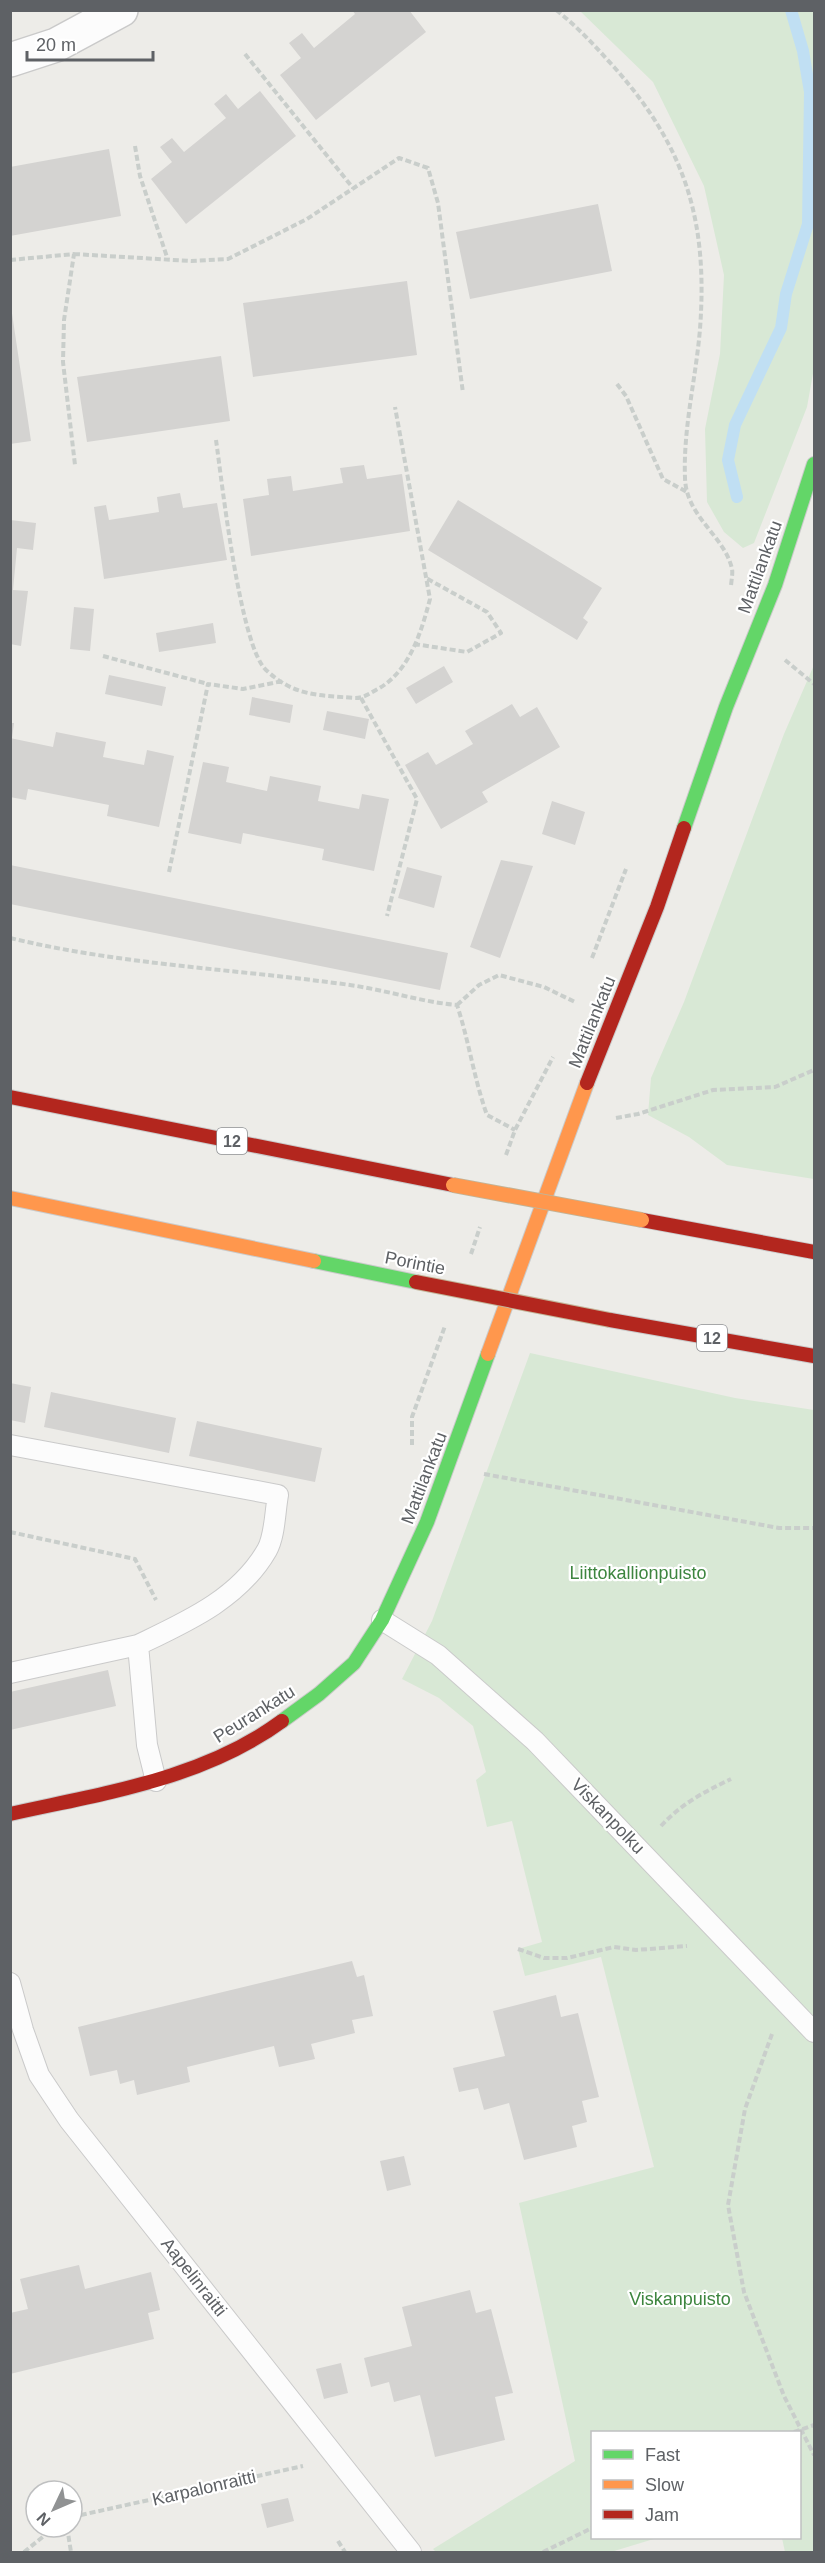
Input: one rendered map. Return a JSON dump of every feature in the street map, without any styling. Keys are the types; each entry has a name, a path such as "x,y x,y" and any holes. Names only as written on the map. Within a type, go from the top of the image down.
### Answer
{"main road":[{"name":"Mattilankatu","path":"398,1591 460,1434 573,1119 657,907 726,707 775,585 814,464"},
{"name":"12","path":"10,1097 453,1185 814,1252"},
{"name":"Porintie","path":"10,1198 416,1282 610,1320 814,1356"},
{"name":"Peurankatu","path":"10,1814 156,1781 228,1755 267,1732 319,1694 354,1663 398,1591"}],"street":[{"path":"10,60 56,45 121,10"}],"lane":[{"path":"10,1445 278,1495 268,1549 238,1588 193,1619 138,1645 10,1673"},
{"name":"Viskanpolku","path":"382,1620 438,1655 526,1733 785,1999 814,2032"},
{"path":"138,1645 147,1745 156,1781"},
{"name":"Aapelinraitti","path":"10,1983 22,2030 39,2075 69,2121 411,2552"}],"path":[{"path":"556,10 578,26 656,119 676,158 692,203 701,253 700,328 686,450 685,480 692,507 732,569"},
{"path":"245,54 353,188"},
{"path":"135,146 140,176 168,260"},
{"path":"10,260 74,254 168,260 228,260 307,219 399,158 428,168 438,203 463,393"},
{"path":"74,254 64,320 63,362 75,465"},
{"path":"617,384 626,396 663,479 688,492"},
{"path":"216,440 250,639 265,669 303,694 361,698 388,684 405,663 430,599 395,407"},
{"path":"414,644 466,652 501,633 488,612 426,578"},
{"path":"103,656 208,684 243,689 284,681"},
{"path":"780,656 814,684"},
{"path":"169,872 208,684"},
{"path":"361,698 417,799 387,916"},
{"path":"10,938 68,952 351,985 436,1003 458,1005"},
{"path":"458,1005 478,985 499,975 544,987 575,1002"},
{"path":"458,1005 467,1034 477,1087 487,1115 515,1130"},
{"path":"605,1119 638,1114 713,1090 775,1087 814,1070"},
{"path":"473,1472 779,1528 814,1528"},
{"path":"10,1532 135,1558 157,1603 138,1645"},
{"path":"640,1849 673,1813 697,1796 731,1779"},
{"path":"518,1949 544,1958 567,1958 614,1947 636,1950 674,1949 701,1943 721,1934"},
{"path":"785,1999 745,2109 728,2205 744,2292 784,2396 814,2455"},
{"path":"798,2431 814,2425"},
{"name":"Karpalonraitti","path":"84,2514 336,2458"},
{"path":"543,2553 591,2529"},
{"path":"24,2553 41,2539"},
{"path":"338,2541 345,2553"}],"green space":[{"path":"580,11 814,11 814,368 807,407 754,543 743,548 724,532 707,502 705,429 720,354 724,275 704,186 653,82"},
{"path":"814,665 814,1179 727,1165 689,1137 648,1115 651,1078 684,1002 784,734"},
{"path":"530,1353 735,1398 814,1410 814,2552 785,2552 782,2539 801,2539 801,2431 591,2431 591,2539 654,2539 611,2552 436,2552 433,2549 575,2461 519,2203 654,2167 601,1957 525,1976 518,1949 542,1942 512,1821 487,1827 476,1780 486,1772 473,1726 439,1698 402,1679 432,1621"}],"building":[{"path":"352,10 409,10 426,32 316,120 280,75 301,58 289,43 302,33 314,48 355,14"},
{"path":"260,91 296,136 186,224 151,179 172,162 160,147 172,138 184,152 226,118 214,104 226,94 238,109"},
{"path":"109,149 121,216 10,236 10,167"},
{"path":"598,204 612,271 470,299 456,232"},
{"path":"407,281 417,355 253,377 243,303"},
{"path":"10,300 31,441 10,444"},
{"path":"221,356 230,421 87,442 77,377"},
{"path":"364,465 367,479 402,474 410,531 251,556 243,499 269,495 267,479 291,476 293,491 343,483 340,468"},
{"path":"180,493 183,508 217,503 227,560 104,579 94,507 106,505 109,520 159,512 157,497"},
{"path":"458,500 602,588 583,618 588,622 577,640 428,550"},
{"path":"10,520 36,523 33,550 17,548 13,590 28,591 21,646 10,644"},
{"path":"74,607 94,609 90,651 70,649"},
{"path":"213,623 216,643 159,652 156,633"},
{"path":"444,666 453,682 416,704 406,688"},
{"path":"109,675 166,687 162,706 105,694"},
{"path":"252,697 293,705 290,723 249,715"},
{"path":"512,704 520,717 537,707 560,747 482,792 488,802 441,829 405,765 428,752 436,765 473,744 465,731"},
{"path":"327,711 369,719 365,739 323,730"},
{"path":"10,723 14,723 12,738 10,738"},
{"path":"56,732 106,742 103,757 144,765 147,750 174,756 159,827 107,816 109,805 28,789 26,800 10,797 10,738 53,747"},
{"path":"203,762 229,767 226,782 267,791 270,776 321,786 318,801 359,809 362,794 389,799 374,871 322,860 324,849 243,833 241,844 188,833"},
{"path":"552,801 585,812 575,845 542,834"},
{"path":"501,860 533,866 500,958 470,947"},
{"path":"10,865 448,953 440,990 10,904"},
{"path":"407,867 442,876 434,908 398,898"},
{"path":"10,1383 31,1387 25,1423 10,1420"},
{"path":"51,1392 176,1418 169,1453 44,1427"},
{"path":"197,1421 322,1448 315,1482 189,1456"},
{"path":"108,1670 116,1706 10,1730 10,1692"},
{"path":"352,1961 357,1977 364,1975 373,2016 352,2020 355,2033 311,2044 315,2059 279,2067 274,2046 187,2067 190,2082 137,2095 134,2080 120,2084 117,2070 90,2076 78,2027"},
{"path":"556,1995 561,2017 578,2013 599,2097 582,2101 587,2122 572,2126 577,2147 524,2160 509,2103 484,2110 478,2088 459,2092 453,2068 505,2056 493,2011"},
{"path":"404,2156 411,2185 387,2191 380,2161"},
{"path":"79,2265 85,2289 151,2272 160,2310 148,2313 154,2339 10,2374 10,2313 28,2309 20,2279"},
{"path":"470,2290 476,2313 491,2309 513,2393 495,2397 505,2440 435,2457 420,2395 394,2402 389,2382 371,2387 364,2358 412,2346 402,2307"},
{"path":"341,2363 348,2393 324,2399 316,2369"},
{"path":"288,2498 294,2521 267,2528 261,2504"}],"waterway":[{"path":"737,497 728,460 735,425 781,328 786,294 808,224 810,92 803,51 791,10"}],"traffic: fast":[{"path":"684,828 726,707 775,585 814,464"},
{"path":"314,1261 416,1282"},
{"path":"282,1721 319,1694 354,1663 382,1620 427,1522 488,1354"}],"traffic: slow":[{"path":"488,1354 587,1083"},
{"path":"453,1185 642,1220"},
{"path":"10,1198 314,1261"}],"traffic: jam":[{"path":"587,1083 657,907 684,828"},
{"path":"10,1097 453,1185"},
{"path":"642,1220 814,1252"},
{"path":"416,1282 610,1320"},
{"path":"610,1320 814,1356"},
{"path":"10,1814 117,1791 186,1770 251,1741 282,1721"}],"park label":[{"name":"Liittokallionpuisto","path":"638,1573"},
{"name":"Viskanpuisto","path":"680,2299"}]}
